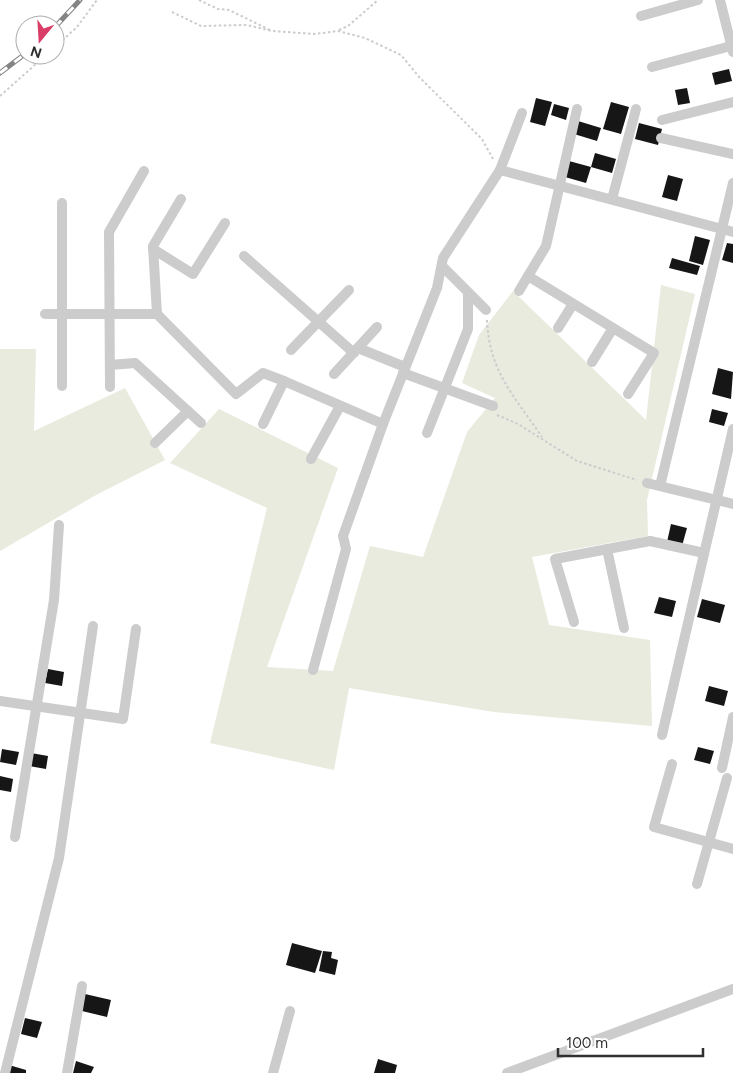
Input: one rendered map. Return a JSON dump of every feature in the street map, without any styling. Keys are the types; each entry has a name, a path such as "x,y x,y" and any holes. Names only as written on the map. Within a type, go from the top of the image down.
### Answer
{"street":[{"path":"641,16 698,0"},
{"path":"652,67 732,49 720,0"},
{"path":"662,120 733,102"},
{"path":"519,291 546,246 577,109"},
{"path":"612,199 636,109"},
{"path":"313,670 346,548 343,536 383,424 437,288 443,258 500,170 522,113"},
{"path":"661,138 733,154"},
{"path":"500,170 733,232"},
{"path":"110,387 109,232 144,171"},
{"path":"660,486 733,183"},
{"path":"181,199 153,249 157,314 236,394 263,373 383,424"},
{"path":"62,203 62,386"},
{"path":"153,249 193,274 225,223"},
{"path":"244,256 318,322 356,350 493,406"},
{"path":"442,266 486,310"},
{"path":"528,276 654,353 628,394"},
{"path":"291,350 349,290"},
{"path":"427,433 468,329 468,292"},
{"path":"558,328 573,304"},
{"path":"45,314 157,314"},
{"path":"334,374 377,327"},
{"path":"592,362 613,328"},
{"path":"110,365 136,363 201,423"},
{"path":"263,424 284,381"},
{"path":"311,459 340,406"},
{"path":"156,443 188,410"},
{"path":"662,734 733,429"},
{"path":"647,483 733,504"},
{"path":"15,837 54,600 59,525"},
{"path":"574,622 555,559 650,542 704,553"},
{"path":"607,549 624,628"},
{"path":"5,1073 59,858 93,626"},
{"path":"0,702 123,719 136,630"},
{"path":"722,768 733,717"},
{"path":"672,764 654,827 733,849"},
{"path":"697,884 727,778"},
{"path":"67,1073 82,986"},
{"path":"507,1073 733,989"},
{"path":"273,1073 290,1012"}],"path":[{"path":"65,38 77,27 97,0"},
{"path":"199,0 218,9 229,10 272,31"},
{"path":"172,12 201,26 247,25 272,31 315,34 338,31 348,26 378,0"},
{"path":"338,31 364,38 402,55 420,78 482,139 500,170"},
{"path":"0,96 35,65"},
{"path":"486,310 488,342 498,372 542,438"},
{"path":"493,406 493,413 542,438 577,461 647,483"}],"shaded area":[{"path":"661,285 695,294 647,500 648,536 532,557 549,625 650,640 652,726 494,712 349,688 334,770 210,743 267,508 170,463 219,409 338,468 267,667 333,671 370,546 423,557 467,432 495,398 462,383 479,335 513,291 646,420"},
{"path":"0,349 36,349 34,431 125,388 165,460 96,495 0,551"}],"building":[{"path":"729,69 732,81 715,85 712,73"},
{"path":"687,88 690,103 678,105 675,90"},
{"path":"536,98 552,102 545,126 530,122"},
{"path":"611,102 629,107 621,134 603,129"},
{"path":"554,104 569,108 566,120 551,115"},
{"path":"578,121 601,128 597,141 574,134"},
{"path":"639,123 662,129 658,145 635,139"},
{"path":"595,153 616,159 612,173 591,167"},
{"path":"569,161 591,167 586,183 565,177"},
{"path":"668,175 683,179 677,201 662,197"},
{"path":"695,236 710,240 703,265 689,261"},
{"path":"727,243 733,244 733,263 722,260"},
{"path":"672,258 700,266 697,275 669,268"},
{"path":"718,368 733,372 731,399 712,394"},
{"path":"712,409 728,413 724,426 709,422"},
{"path":"671,524 687,528 682,546 667,542"},
{"path":"659,597 676,601 672,617 654,613"},
{"path":"702,599 725,605 720,623 697,617"},
{"path":"48,669 64,672 62,686 45,683"},
{"path":"709,686 728,691 724,706 705,701"},
{"path":"698,747 714,751 710,764 694,760"},
{"path":"2,749 19,752 16,765 0,762"},
{"path":"31,753 48,756 46,769 29,766"},
{"path":"0,776 13,779 11,792 0,790"},
{"path":"292,943 322,951 315,973 286,965"},
{"path":"323,951 332,952 331,958 338,960 335,975 319,971"},
{"path":"85,994 111,1000 107,1017 82,1011"},
{"path":"25,1018 42,1022 37,1038 21,1034"},
{"path":"378,1059 397,1065 395,1073 374,1073"},
{"path":"76,1061 94,1067 91,1073 73,1073"},
{"path":"9,1065 26,1070 26,1073 7,1073"}],"railway":[{"path":"65,16 80,0"},
{"path":"0,73 15,62"}]}
